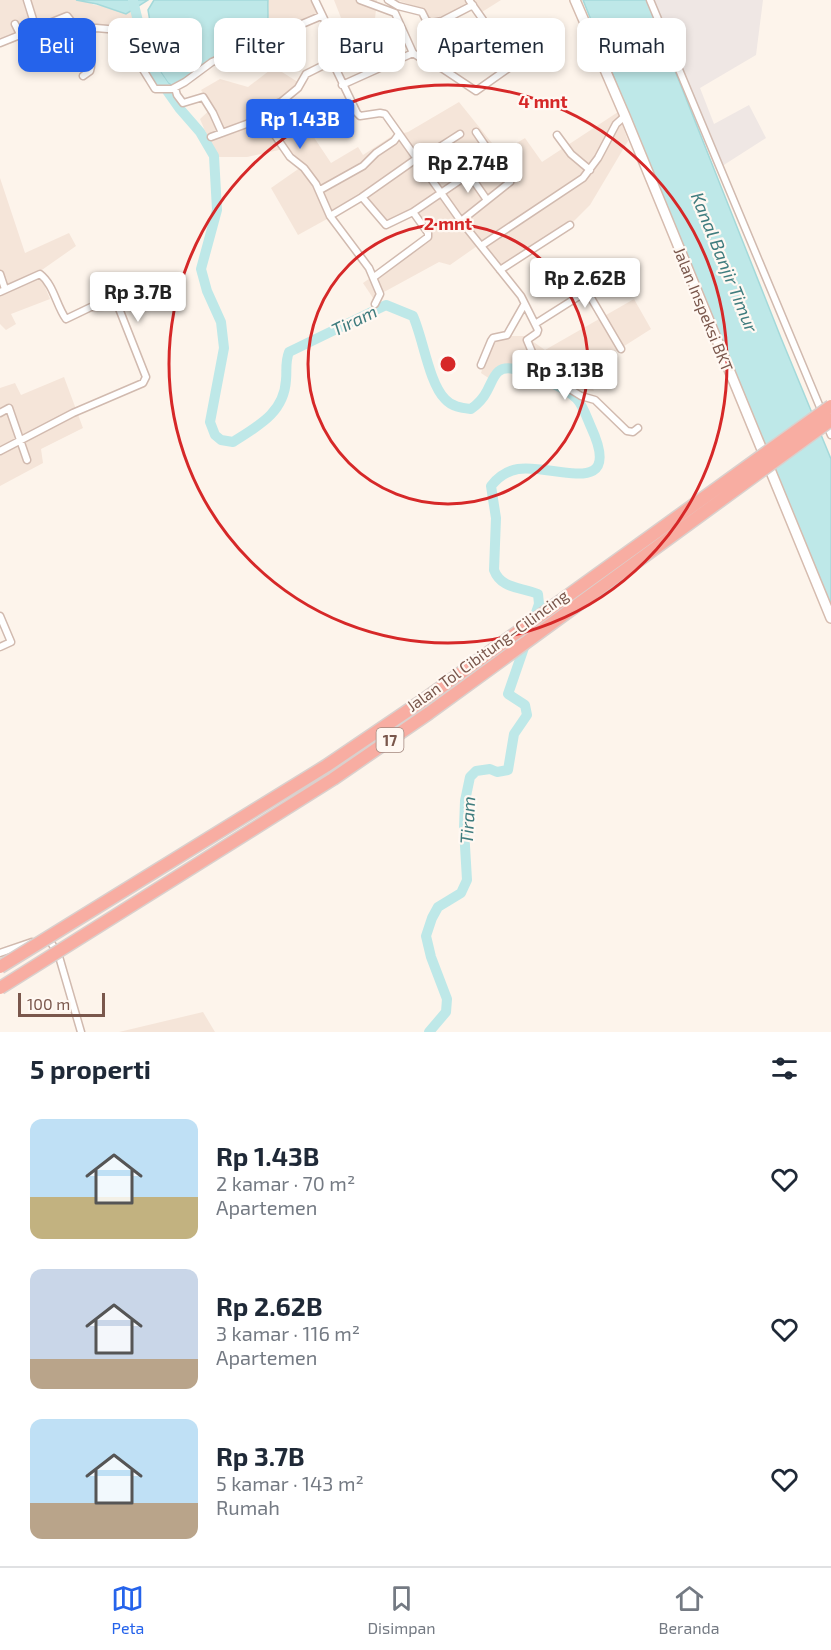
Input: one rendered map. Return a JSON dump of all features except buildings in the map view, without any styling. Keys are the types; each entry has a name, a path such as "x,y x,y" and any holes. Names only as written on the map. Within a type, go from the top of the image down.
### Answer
{"highway":[{"name":"Jalan Tol Cibitung–Cilincing","path":"0,967 336,760 422,701 831,406"},
{"name":"Jalan Tol Cibitung–Cilincing","path":"0,988 333,779 429,713 831,420"}],"street":[{"path":"27,0 33,18"},
{"path":"96,28 131,31 145,73 155,89 171,89 212,62 321,16 315,0"},
{"path":"360,0 395,13 413,53 476,91 510,67 505,51 471,3 442,21 431,23 426,20 422,12 398,6 388,0"},
{"name":"Jalan Inspeksi BKT","path":"575,0 831,618"},
{"path":"650,0 831,435"},
{"path":"15,24 18,30"},
{"path":"0,43 18,37"},
{"path":"342,85 413,53"},
{"path":"211,137 262,118 271,106 282,102 298,88 306,74 318,68"},
{"path":"83,75 88,72"},
{"path":"337,72 358,115 383,113 440,193 521,297 538,332 527,339 527,343 544,367 560,383 581,396 595,400 627,431 633,432 638,428"},
{"path":"171,89 183,103 203,97 222,133"},
{"path":"481,246 571,187 590,170 616,124 625,116"},
{"path":"262,118 290,156 304,168 320,190 330,216 374,277 380,294 375,304"},
{"path":"461,221 510,182 476,132"},
{"path":"320,190 363,166 376,153 394,141 399,134"},
{"path":"330,216 460,134"},
{"path":"557,135 571,154 590,170"},
{"path":"362,197 386,225 413,212 494,157"},
{"path":"469,174 487,200"},
{"path":"374,277 428,237 429,233 413,212"},
{"path":"500,270 570,225"},
{"path":"0,274 2,290 40,274 50,285 58,307 68,320 91,307 118,306 146,377 143,382 0,451"},
{"path":"535,324 587,292 621,349"},
{"path":"481,365 493,338 507,335 524,304"},
{"path":"0,412 9,408 27,460"},
{"path":"0,616 11,642 0,647"},
{"path":"0,953 48,938 58,953 81,1032"}],"shaded area":[{"path":"0,0 85,0 94,5 135,9 136,18 108,18 108,31 96,29 96,18 18,18 18,40 0,45"},
{"path":"264,0 318,0 325,12 306,21 306,18 265,18"},
{"path":"334,0 377,0 375,18 341,18"},
{"path":"396,0 501,0 482,12 474,2 452,14 433,18 427,18 421,8"},
{"path":"645,0 763,0 756,55 700,88 714,124 749,105 766,138 716,170 675,72 686,72 686,18 653,18"},
{"path":"268,72 282,72 301,84 289,100 331,163 358,147 363,155 392,136 408,132 459,102 500,153 525,138 542,162 618,112 628,141 590,205 566,229 502,268 480,244 450,265 439,262 373,298 363,283 430,236 414,211 390,225 365,198 298,235 271,188 304,165 288,148 247,157 216,157 200,119 213,107 201,90 220,79 248,87"},
{"path":"0,178 25,253 69,233 76,246 39,272 50,299 11,314 16,324 6,330 0,324"},
{"path":"634,299 651,329 585,371 594,391 543,383 502,365 490,379 481,373 492,336 525,336 545,350"},
{"path":"64,377 83,428 41,449 43,463 0,486 0,388 15,383 21,395"},
{"path":"203,1012 215,1032 119,1032"}],"water":[{"path":"76,0 148,0 126,14 97,4"},
{"path":"154,0 268,0 268,18 214,18 214,64 202,71 202,18 149,18 148,10"},
{"path":"583,0 647,0 654,18 590,18"},
{"path":"161,72 199,72 173,86"},
{"name":"Kanal Banjir Timur","path":"612,72 676,72 831,459 831,610"}],"waterway":[{"name":"Tiram","path":"133,1 149,65 180,109 200,132 214,156 217,210 201,269 207,291 221,322 224,348 210,422 215,435 221,440 233,442 260,424 275,410 284,391 289,352 386,305 413,316 430,372 439,392 451,404 471,409 482,399 499,371 514,369 554,384 576,398 585,412 599,450 599,464 592,471 580,474 518,469 503,475 491,486 496,518 494,570 501,581 538,594 539,604 508,694 525,705 527,715 514,734 508,770 476,771 470,777 465,801 464,829 467,880 461,893 438,907 426,936 431,957 447,999 446,1012 429,1032"}]}
